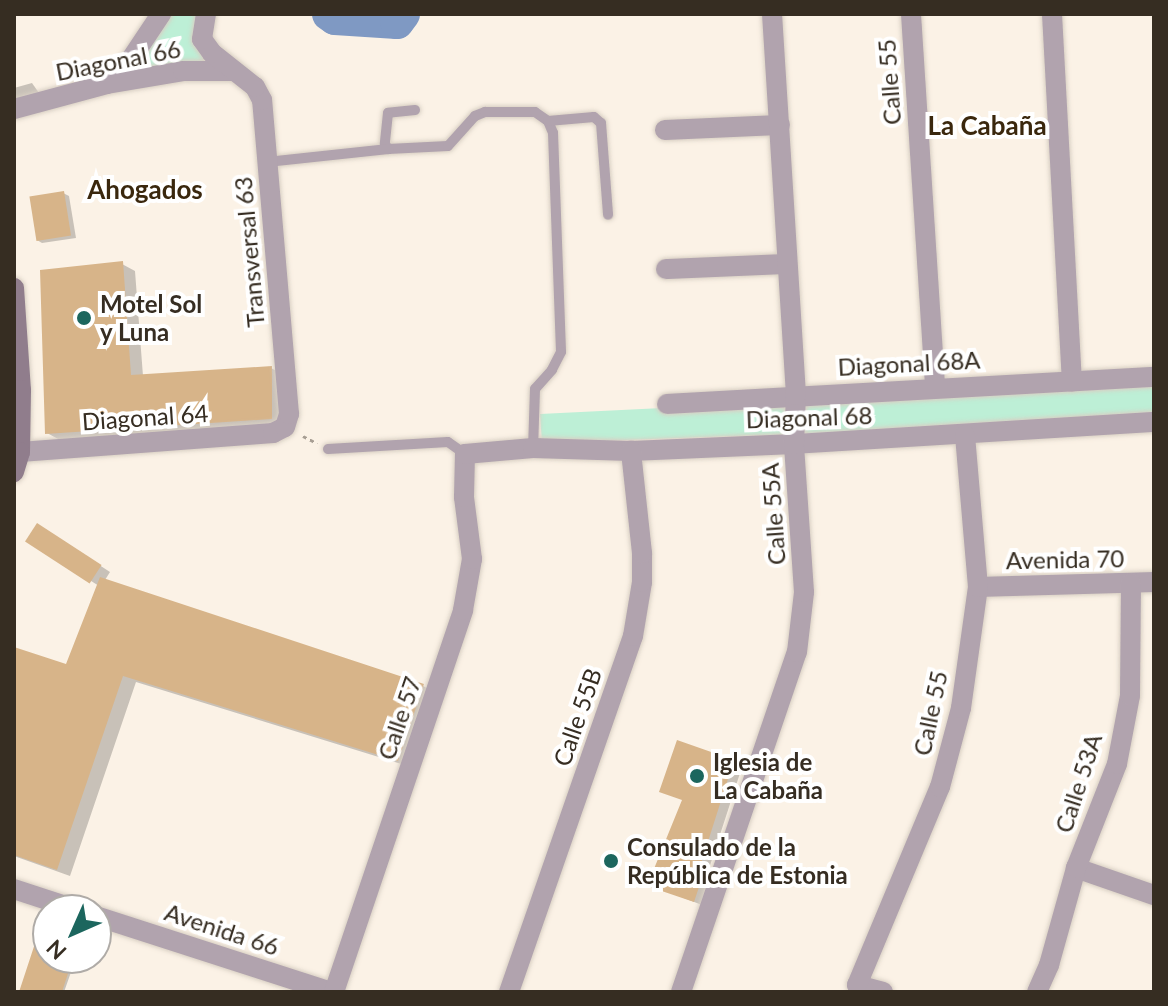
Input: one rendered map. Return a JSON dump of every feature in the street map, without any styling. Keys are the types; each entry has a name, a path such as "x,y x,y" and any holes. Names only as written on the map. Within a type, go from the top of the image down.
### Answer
{"main road":[{"path":"14,288 19,333 20,452 14,472"}],"street":[{"path":"107,84 129,62 161,14"},
{"name":"Transversal 63","path":"206,14 202,39 255,87 262,100 289,414 279,430"},
{"name":"Calle 55A","path":"681,992 797,652 804,592 794,444 796,395 772,14"},
{"name":"Calle 55","path":"911,14 935,386"},
{"path":"1052,14 1072,381"},
{"name":"Diagonal 66","path":"14,109 107,84 183,71 234,71"},
{"path":"665,130 780,125"},
{"path":"666,269 787,264"},
{"name":"Diagonal 68A","path":"667,404 935,386 1154,377"},
{"name":"Diagonal 68","path":"465,454 533,448 631,451 794,444 965,436 1154,422"},
{"name":"Diagonal 64","path":"20,452 279,430"},
{"name":"Calle 55","path":"883,992 857,985 940,787 961,708 978,587 965,436"},
{"name":"Calle 55B","path":"509,992 633,636 642,553 631,451"},
{"name":"Calle 57","path":"333,992 463,610 472,559 464,497 465,454"},
{"name":"Avenida 70","path":"978,587 1154,582"},
{"name":"Calle 53A","path":"1037,992 1049,965 1076,868 1117,764 1127,710 1131,583"},
{"path":"1076,868 1154,895"},
{"name":"Avenida 66","path":"112,921 333,992"}],"lane":[{"path":"388,149 385,144 386,116 390,111 415,110"},
{"path":"267,162 448,146 475,116 485,112 535,112 548,121 594,117 601,123 608,215"},
{"path":"533,448 535,389 552,370 561,352 555,150 548,121"},
{"path":"328,449 448,442 465,454"}],"path":[{"path":"279,430 328,449"}],"green space":[{"path":"168,14 201,14 215,63 125,76"},
{"path":"1154,384 1154,413 908,430 542,443 540,414"}],"building":[{"path":"64,191 71,235 36,241 29,196"},
{"name":"Motel Sol y Luna","path":"123,261 131,375 272,366 272,419 45,434 40,270"},
{"path":"37,523 102,565 90,583 25,541"},
{"path":"100,577 424,684 398,761 123,676 57,870 14,855 14,647 66,664"},
{"path":"677,740 734,760 697,876 702,878 694,902 647,886 682,800 659,792"},
{"path":"32,952 32,974 68,974 62,992 19,992"}],"waterway":[{"path":"329,14 335,18 397,22 403,14"}],"place":[{"name":"Motel Sol y Luna","path":"84,318"},
{"name":"Iglesia de La Cabaña","path":"697,776"},
{"name":"Consulado de la República de Estonia","path":"611,861"}],"district":[{"name":"La Cabaña","path":"987,126"},
{"name":"Ahogados","path":"145,190"}]}
